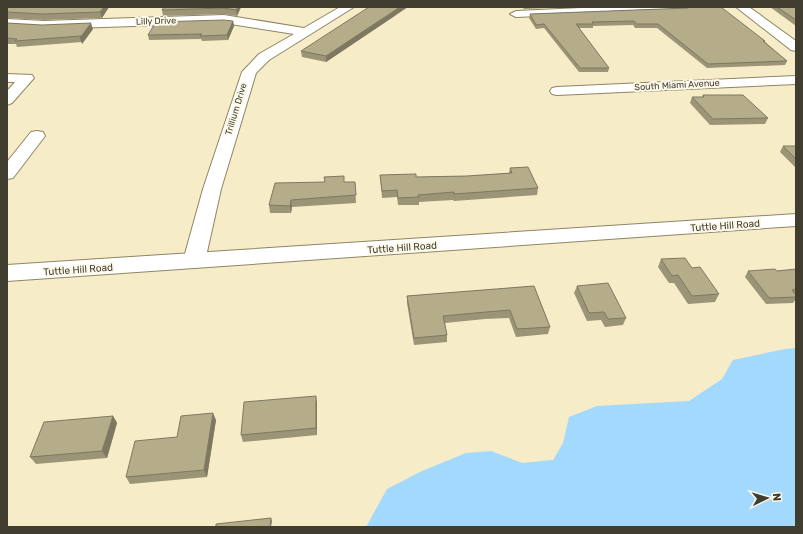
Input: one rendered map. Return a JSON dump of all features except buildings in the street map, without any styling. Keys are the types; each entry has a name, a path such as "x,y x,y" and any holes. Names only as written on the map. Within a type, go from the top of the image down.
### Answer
{"street":[{"name":"Trillium Drive","path":"194,261 212,189 249,72 264,57 348,7"},
{"path":"516,14 687,7"},
{"path":"742,7 796,47"},
{"name":"Lilly Drive","path":"7,22 44,24 132,17 224,19 305,32"},
{"path":"7,78 27,78 7,100"},
{"name":"South Miami Avenue","path":"557,91 796,80"},
{"path":"7,174 37,136"},
{"name":"Tuttle Hill Road","path":"7,273 796,220"}],"water":[{"path":"796,348 796,527 366,527 387,489 422,471 466,453 491,451 522,463 553,460 563,443 569,417 597,406 689,401 722,379 733,360"}]}
